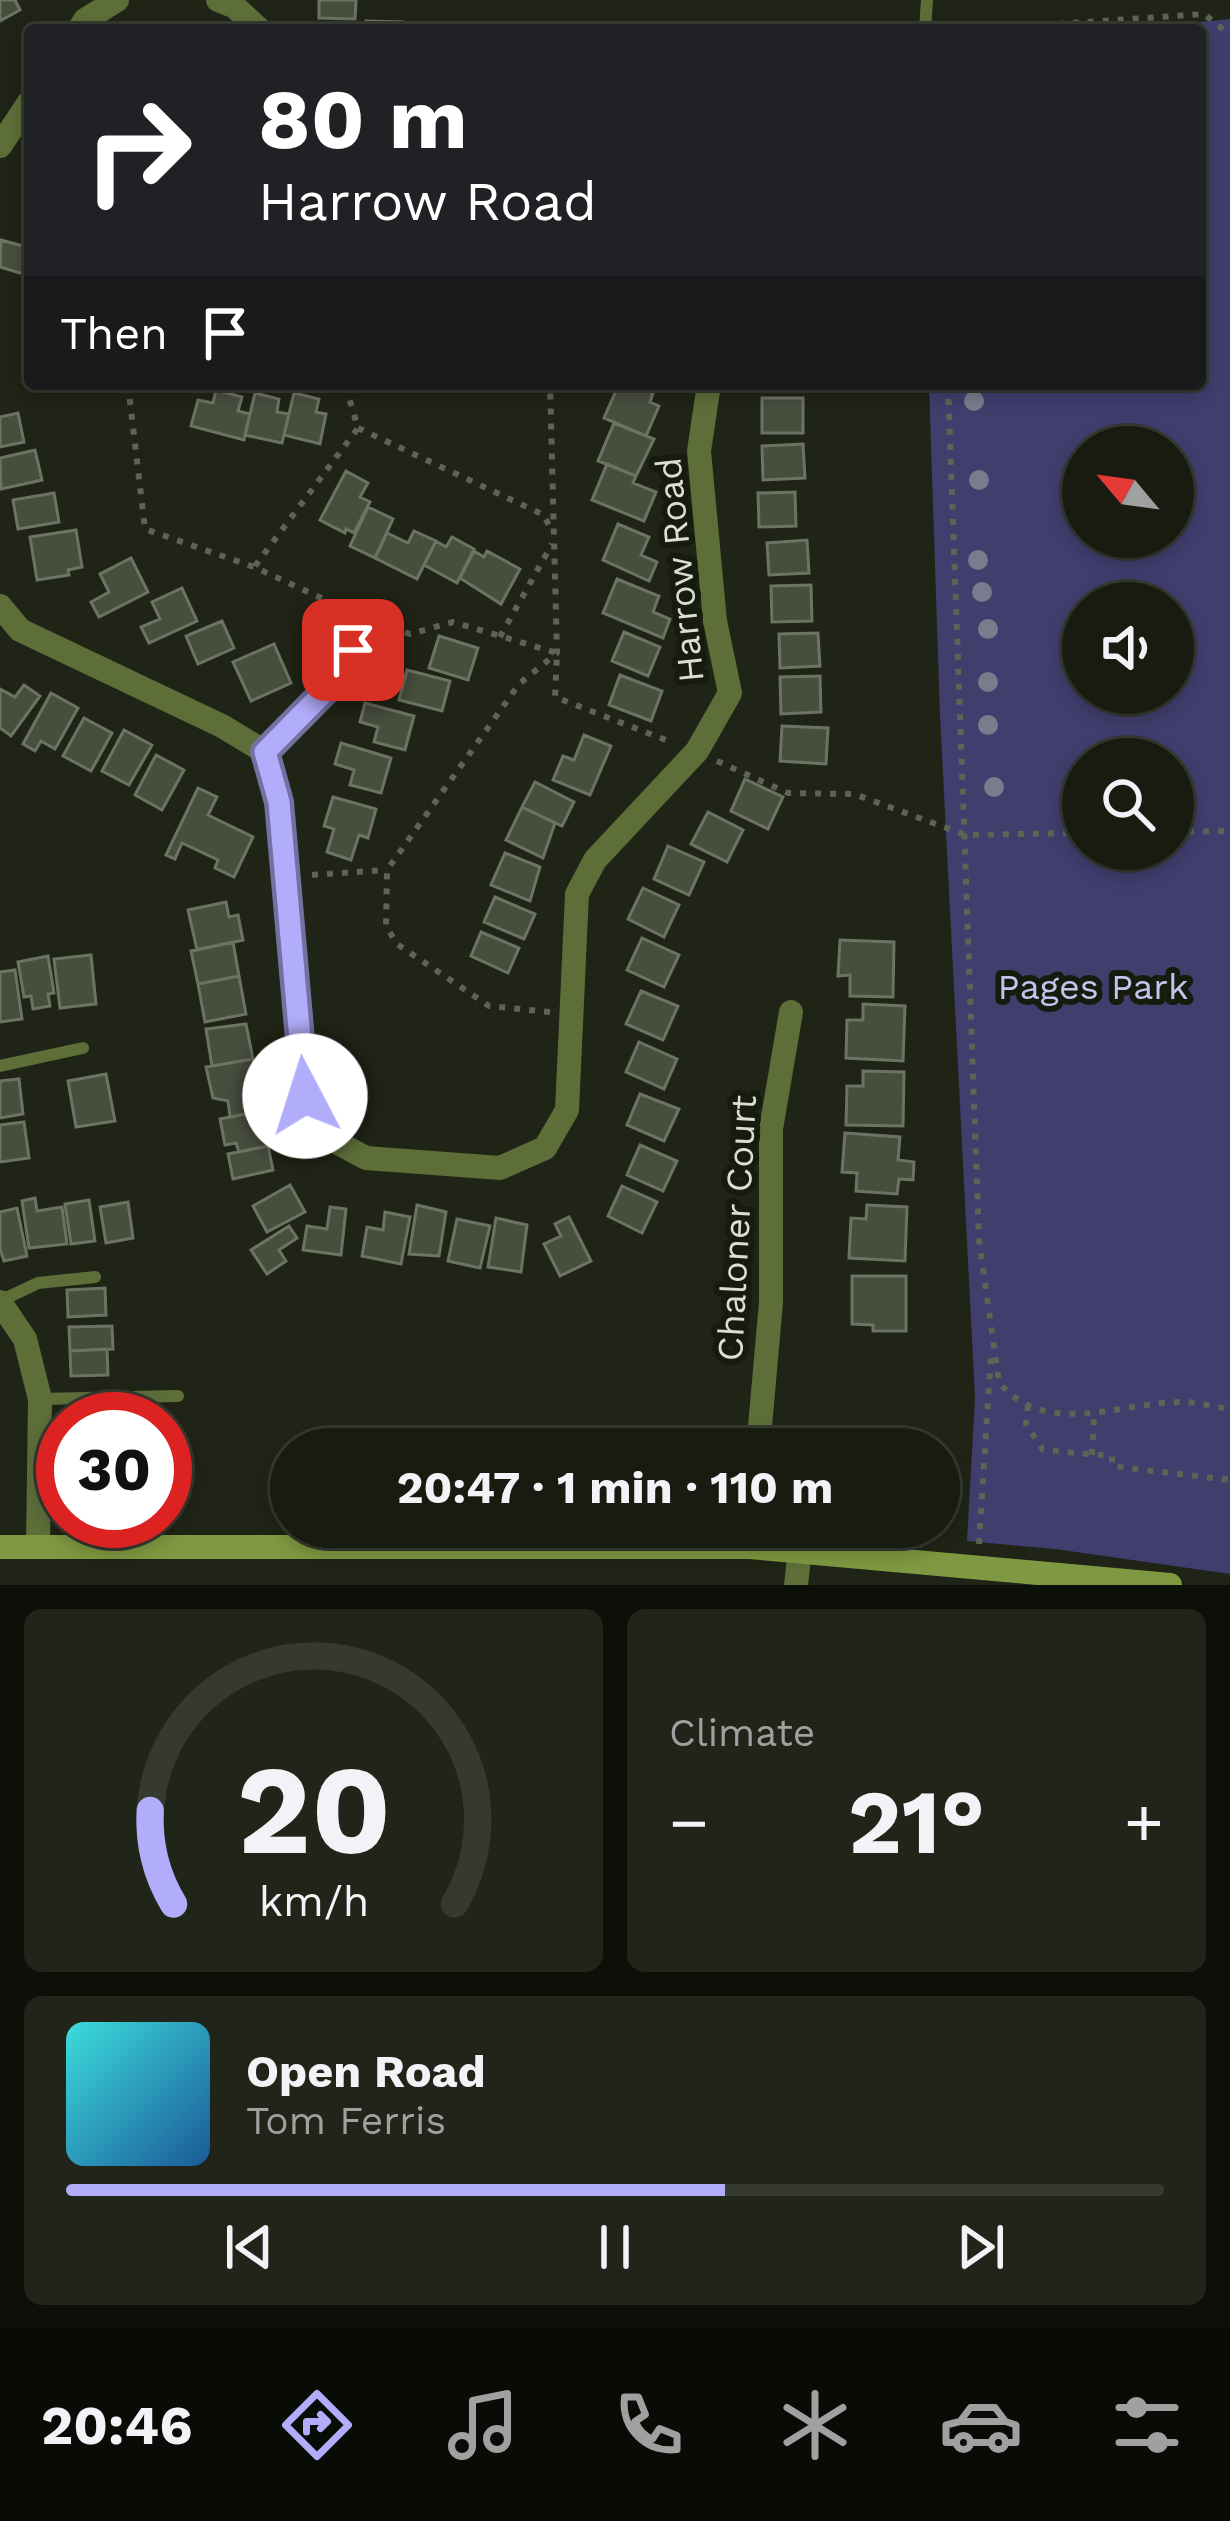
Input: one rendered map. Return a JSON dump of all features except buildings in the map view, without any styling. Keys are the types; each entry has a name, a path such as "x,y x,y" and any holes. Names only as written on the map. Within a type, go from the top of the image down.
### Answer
{"street":[{"path":"83,24 117,0"},
{"path":"218,0 235,7 253,24"},
{"path":"0,146 24,110"},
{"name":"Harrow Road","path":"265,752 279,802 305,1096 325,1136 365,1158 500,1168 545,1148 567,1109 577,894 595,860 697,752 730,693 715,621 699,451 708,390"},
{"path":"0,606 20,630 222,726 265,752 337,679 369,620"},
{"name":"Chaloner Court","path":"760,1428 771,1302 771,1129 790,1012"},
{"path":"0,1302 25,1339 38,1392"},
{"path":"192,1545 270,1544"},
{"path":"0,1547 36,1547"},
{"path":"792,1548 1060,1579 1170,1585"},
{"path":"796,1585 800,1550"}],"lane":[{"path":"0,1066 83,1048"},
{"path":"0,1302 38,1283 95,1277"}],"path":[{"path":"1056,24 1204,14 1230,35"},
{"path":"347,390 358,428 544,515 555,539"},
{"path":"550,390 556,653 519,684 386,869 386,926 397,944 489,1006 572,1014"},
{"path":"948,390 979,1240 999,1382 1028,1406 1094,1414 1181,1402 1230,1409"},
{"path":"254,567 358,428"},
{"path":"500,637 555,539"},
{"path":"697,752 788,793 854,794 966,835 1062,833"},
{"path":"1194,832 1230,831"},
{"path":"286,876 386,869"},
{"path":"977,1566 992,1343"},
{"path":"1028,1406 1026,1424 1042,1450 1112,1456 1112,1466 1230,1480"},
{"path":"1092,1455 1094,1414"}],"green space":[{"name":"Pages Park","path":"1230,19 1230,1574 967,1541 975,1398 940,715 929,390 1206,390 1206,24 1179,24"}],"route":[{"path":"305,1096 279,802 265,752 337,679 353,650"}]}
